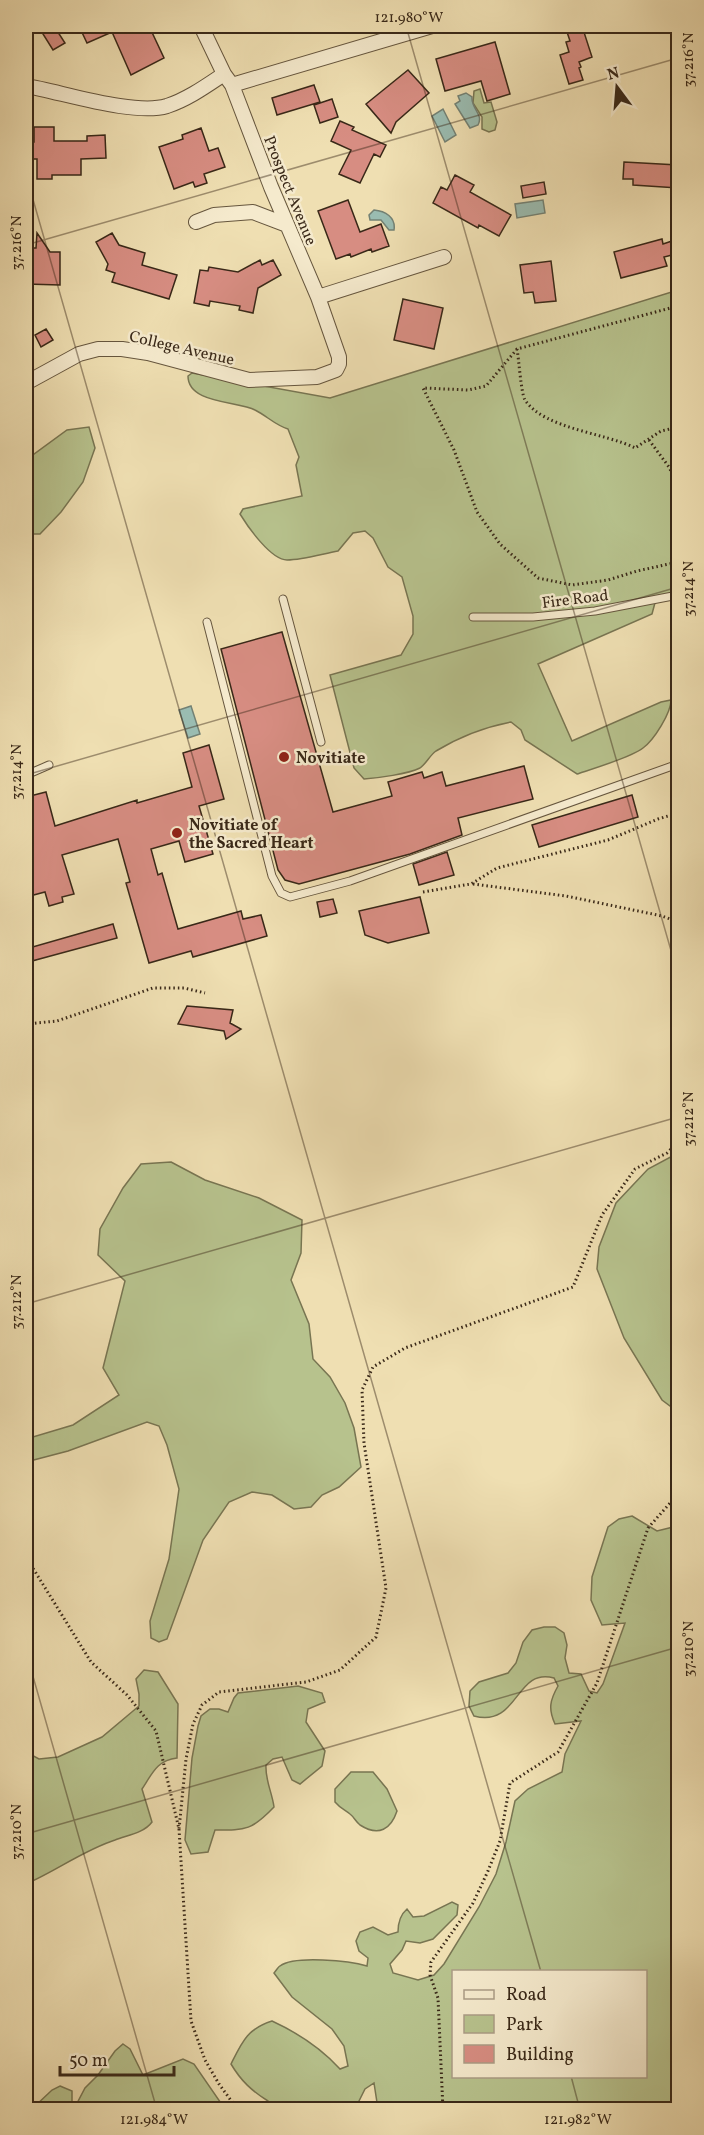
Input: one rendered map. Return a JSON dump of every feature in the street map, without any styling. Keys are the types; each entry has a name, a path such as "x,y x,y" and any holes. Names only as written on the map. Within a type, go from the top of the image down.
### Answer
{"street":[{"name":"Prospect Avenue","path":"201,26 228,80 318,297 339,357 336,370"},
{"path":"26,86 134,108 166,106 228,80 432,26"},
{"path":"253,212 267,199 271,187"},
{"path":"196,222 214,215 253,212 287,225"},
{"path":"318,297 444,257"},
{"name":"College Avenue","path":"26,383 78,354 98,349 122,349 148,353 249,380 307,378 336,370"}],"lane":[{"name":"Fire Road","path":"473,616 533,617 596,611 678,595"},
{"path":"283,599 321,742"},
{"path":"207,622 272,876 281,893 290,897 350,881 678,764"},
{"path":"26,775 49,765"}],"path":[{"path":"678,306 517,350 486,386 468,390 423,388 454,450 477,512 500,544 538,578 572,585 608,580 678,562"},
{"path":"517,350 524,399 537,412 576,431 621,441 635,448 661,432 678,427"},
{"path":"649,440 669,467 678,486"},
{"path":"471,884 498,868 608,840 678,813"},
{"path":"423,892 471,884 566,896 662,916 678,922"},
{"path":"26,1024 57,1021 153,987 184,988 205,993"},
{"path":"238,2109 205,2060 191,2021 179,1828 186,1759 193,1724 202,1705 219,1692 306,1682 340,1670 376,1637 386,1588 364,1443 362,1390 373,1367 405,1348 573,1287 602,1215 635,1169 668,1153 678,1142"},
{"path":"443,2109 438,1998 430,1975 431,1962 473,1903 488,1871 500,1841 510,1783 558,1752 597,1683 648,1528 678,1494"},
{"path":"26,1557 91,1662 127,1695 156,1731 179,1828"}],"green space":[{"path":"480,89 484,103 491,102 497,122 495,130 489,132 482,129 482,117 473,103 474,91"},
{"path":"678,290 678,595 656,599 652,614 538,664 572,741 661,702 671,700 661,726 652,739 638,751 577,774 525,740 521,730 511,722 454,741 436,751 420,768 415,770 364,779 354,768 330,675 401,655 413,634 413,616 402,577 388,567 373,538 365,531 353,533 338,551 306,558 281,559 267,549 240,514 243,509 302,496 296,465 299,457 288,429 255,410 205,397 190,385 188,376 192,373 330,398"},
{"path":"89,427 95,448 83,482 61,512 40,534 26,534 26,457 34,454 67,430"},
{"path":"678,1153 678,1412 662,1400 624,1338 597,1269 599,1247 616,1203 648,1169"},
{"path":"171,1162 205,1180 259,1198 302,1220 301,1253 291,1280 309,1324 313,1359 330,1377 345,1403 354,1428 361,1467 339,1487 322,1495 311,1507 294,1509 272,1495 252,1492 229,1502 203,1540 167,1639 159,1642 151,1638 150,1621 169,1559 179,1489 167,1445 159,1426 147,1422 68,1451 26,1462 26,1439 73,1425 119,1395 103,1368 125,1281 98,1255 100,1229 123,1188 141,1164"},
{"path":"632,1516 657,1531 673,1527 678,1521 678,2109 378,2109 374,2083 365,2089 355,2109 271,2109 268,2101 247,2085 231,2064 246,2037 264,2024 272,2021 291,2031 325,2054 340,2069 348,2066 344,2046 332,2029 292,1997 274,1973 279,1967 287,1963 310,1960 348,1962 367,1966 368,1958 359,1951 356,1941 360,1932 373,1927 388,1935 398,1932 400,1919 407,1909 413,1917 424,1916 452,1902 458,1905 457,1915 433,1939 420,1943 406,1941 402,1950 390,1964 393,1973 418,1980 434,1975 444,1964 479,1907 496,1874 515,1801 528,1789 562,1772 565,1754 581,1721 555,1724 551,1709 553,1696 558,1686 554,1678 541,1677 531,1681 500,1714 489,1717 474,1716 469,1706 470,1691 479,1682 508,1673 516,1663 523,1642 532,1630 555,1627 564,1633 567,1645 565,1658 569,1673 581,1674 589,1691 597,1693 603,1684 625,1623 602,1625 591,1600 592,1577 608,1527 619,1519"},
{"path":"144,1670 158,1672 178,1704 177,1758 160,1765 142,1789 152,1822 140,1831 92,1849 26,1884 26,1752 39,1759 58,1757 102,1737 139,1706 136,1679"},
{"path":"298,1686 322,1693 325,1702 308,1709 306,1722 325,1751 322,1766 300,1784 292,1780 282,1757 273,1759 266,1765 266,1770 274,1807 248,1827 235,1830 215,1830 208,1852 191,1854 185,1840 192,1758 201,1716 210,1709 228,1712 238,1693"},
{"path":"351,1772 373,1772 387,1789 397,1811 388,1827 378,1831 367,1829 335,1802 335,1789"},
{"path":"123,2044 130,2049 143,2075 183,2059 194,2064 225,2109 74,2109 85,2088"},
{"path":"60,2086 72,2091 72,2109 26,2109 26,2107 34,2107 52,2090"}],"water":[{"path":"466,93 472,97 479,118 478,125 470,128 455,104 460,101 458,96"},
{"path":"443,109 456,135 445,142 432,116"},
{"path":"543,200 545,213 517,218 515,204"},
{"path":"374,210 391,218 394,230 389,230 381,220 370,220 369,215"},
{"path":"191,706 200,734 188,738 179,710"}],"building":[{"path":"38,26 54,26 65,43 53,50"},
{"path":"79,26 149,26 164,58 131,75 112,32 87,43"},
{"path":"565,26 582,26 592,57 579,62 583,80 569,84 560,55 569,52 566,42 570,41"},
{"path":"495,42 510,94 487,101 481,81 445,91 436,59"},
{"path":"408,70 429,93 396,122 391,133 366,104"},
{"path":"314,85 320,102 277,115 272,98"},
{"path":"332,99 338,117 320,123 314,105"},
{"path":"340,121 354,127 352,130 386,145 380,157 374,154 360,183 339,174 351,150 331,141"},
{"path":"34,127 54,127 54,141 87,141 87,136 105,135 106,158 81,159 81,175 52,175 52,179 37,179 37,159 26,159 26,142 34,142"},
{"path":"201,128 209,151 218,148 225,167 204,174 207,183 195,187 193,182 174,189 159,147 183,139 182,135"},
{"path":"624,162 678,165 678,188 633,185 633,179 623,179"},
{"path":"455,175 474,185 470,192 511,215 499,236 479,225 478,228 433,203 441,187 447,190"},
{"path":"544,182 546,194 523,198 521,186"},
{"path":"348,200 360,232 381,224 389,246 336,259 318,211"},
{"path":"37,233 50,252 60,252 60,285 26,284 26,248 36,248"},
{"path":"112,233 119,245 145,253 142,265 177,275 169,299 112,282 115,273 106,270 108,264 96,242"},
{"path":"662,239 663,244 672,241 676,254 664,257 667,266 621,278 614,252"},
{"path":"260,260 262,265 273,260 281,275 258,288 253,313 239,310 240,306 210,301 209,306 194,303 200,270 208,271 209,267 238,272"},
{"path":"551,261 556,301 535,303 533,292 524,293 520,265"},
{"path":"403,299 443,308 434,349 394,340"},
{"path":"46,329 53,340 41,347 35,335"},
{"name":"Novitiate","path":"282,632 333,812 392,796 388,782 422,772 424,778 442,772 446,786 524,766 533,799 458,818 462,835 410,854 299,884 285,880 278,870 221,649"},
{"path":"209,745 224,799 199,806 213,854 185,862 179,841 151,849 158,875 162,873 178,929 241,911 243,919 261,915 267,936 193,957 191,951 149,963 126,883 130,882 118,839 62,855 74,894 62,897 63,902 49,906 45,892 26,897 26,842 30,841 26,826 26,797 46,792 55,826 137,800 137,803 192,787 183,753"},
{"path":"632,795 638,817 539,847 532,825"},
{"path":"447,852 454,875 419,885 413,864"},
{"path":"420,897 429,933 388,943 365,935 359,911"},
{"path":"333,899 337,913 320,917 317,902"},
{"path":"113,924 117,938 32,961 29,948"},
{"path":"187,1006 233,1010 230,1023 241,1029 226,1039 224,1031 178,1024"}],"place":[{"name":"Novitiate","path":"284,757"},
{"name":"Novitiate of the Sacred Heart","path":"177,833"}]}
